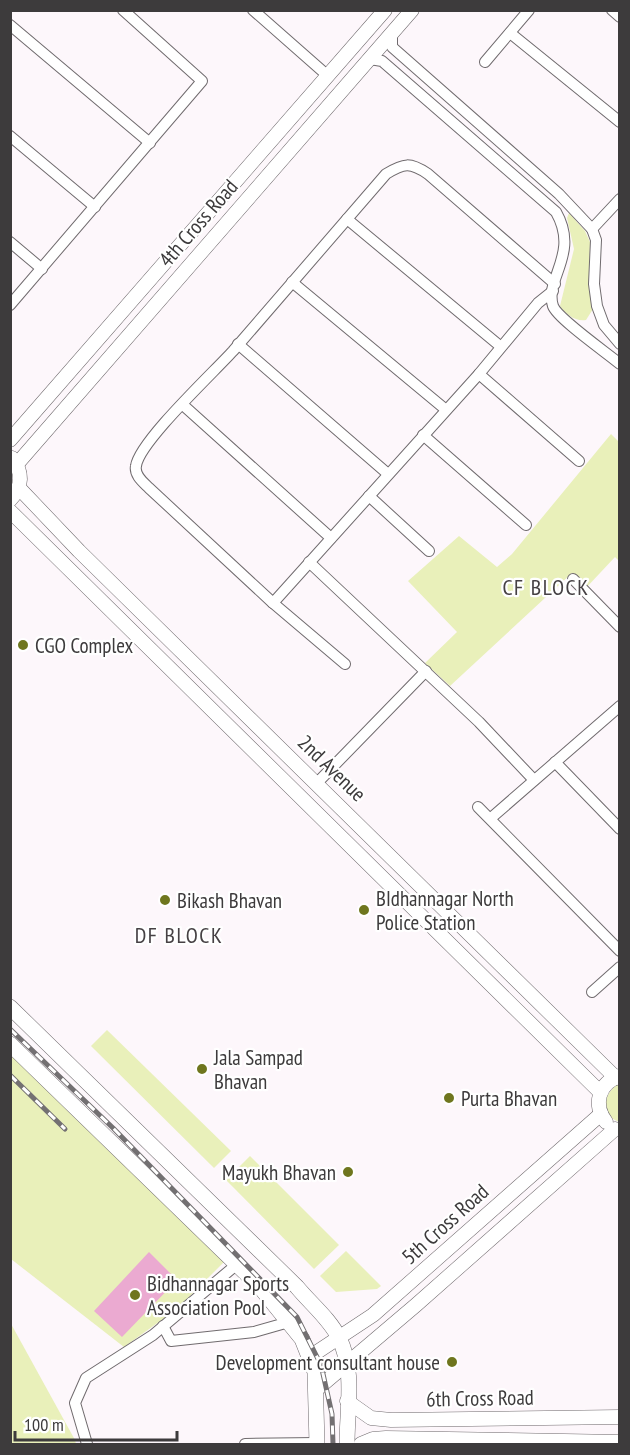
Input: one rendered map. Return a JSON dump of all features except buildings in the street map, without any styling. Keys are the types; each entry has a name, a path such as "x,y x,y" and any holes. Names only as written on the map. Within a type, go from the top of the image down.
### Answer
{"main road":[{"path":"10,1007 297,1287 339,1337 348,1363 347,1444"},
{"path":"10,1044 236,1264 302,1339 311,1356 317,1389 317,1444"},
{"path":"148,1178 165,1160"}],"street":[{"path":"10,304 202,81 123,10"},
{"path":"253,10 328,76"},
{"name":"4th Cross Road","path":"10,440 385,10"},
{"name":"4th Cross Road","path":"14,460 81,390 412,10"},
{"path":"485,62 529,10"},
{"path":"612,10 620,17"},
{"path":"10,25 150,143"},
{"path":"510,33 620,122"},
{"path":"392,34 392,47 570,204 592,228 596,240 594,284 597,306 604,325 620,344"},
{"path":"370,59 382,61 556,212 563,224 564,259 554,288 554,307 560,317 590,338 620,364"},
{"path":"474,140 484,128"},
{"path":"10,136 95,207"},
{"path":"345,664 273,603 138,477 135,468 137,460 153,438 386,174 401,165 415,165 554,288"},
{"path":"592,228 620,199"},
{"path":"556,212 570,204"},
{"path":"346,219 500,346"},
{"path":"10,242 42,269"},
{"path":"292,282 445,409"},
{"path":"273,603 445,409 479,374 538,303 554,288"},
{"path":"590,338 604,325"},
{"path":"238,344 388,474"},
{"path":"479,374 579,461"},
{"path":"66,377 81,390"},
{"path":"183,405 331,538"},
{"path":"423,435 526,525"},
{"path":"10,500 19,488 21,476 14,460"},
{"name":"2nd Avenue","path":"19,488 79,551 618,1077"},
{"path":"369,496 429,551"},
{"name":"2nd Avenue","path":"10,511 600,1092"},
{"path":"65,566 79,551"},
{"path":"309,562 426,671 534,780"},
{"path":"573,579 620,627"},
{"path":"318,783 426,671"},
{"path":"491,818 620,706"},
{"path":"263,760 280,746"},
{"path":"555,762 620,829"},
{"path":"321,817 336,802"},
{"path":"478,807 620,951"},
{"path":"592,992 620,967"},
{"path":"317,1389 617,1129 601,1114 598,1103 600,1092 618,1077"},
{"name":"5th Cross Road","path":"311,1356 373,1315 601,1114"},
{"path":"87,1444 75,1404 86,1378 163,1326 236,1264"},
{"path":"163,1326 171,1341 254,1332 289,1323"},
{"name":"6th Cross Road","path":"347,1401 371,1418 381,1419 620,1417"},
{"path":"526,1418 527,1438"},
{"path":"361,1444 373,1439 386,1438 527,1438 620,1442"},
{"path":"245,1444 317,1444"}],"green space":[{"path":"569,213 585,231 590,242 589,285 593,309 586,320 571,317 560,306 574,249 567,218"},
{"path":"611,434 619,442 619,561 615,557 585,589 572,573 450,686 425,663 457,632 408,581 459,536 497,567 512,554"},
{"path":"107,1030 231,1151 214,1168 91,1046"},
{"path":"11,1054 226,1260 177,1309 124,1347 11,1259"},
{"path":"619,1083 619,1122 608,1114 606,1103 610,1092"},
{"path":"250,1156 339,1245 314,1269 226,1180"},
{"path":"346,1251 381,1286 377,1289 336,1292 320,1276"},
{"path":"10,1322 75,1440 76,1444 11,1444"}],"shaded area":[{"name":"Bidhannagar Sports Association Pool","path":"149,1252 177,1280 122,1337 94,1311"}],"railway":[{"path":"10,1029 113,1128 297,1317 321,1365 332,1414 333,1444"},
{"path":"10,1075 65,1129"}],"place":[{"name":"CGO Complex","path":"23,645"},
{"name":"Bikash Bhavan","path":"165,900"},
{"name":"BIdhannagar North Police Station","path":"364,910"},
{"name":"Jala Sampad Bhavan","path":"202,1069"},
{"name":"Purta Bhavan","path":"449,1098"},
{"name":"Mayukh Bhavan","path":"348,1172"},
{"name":"Bidhannagar Sports Association Pool","path":"135,1295"},
{"name":"Development consultant house","path":"452,1362"}],"district":[{"name":"CF BLOCK","path":"546,587"},
{"name":"DF BLOCK","path":"179,935"}]}
